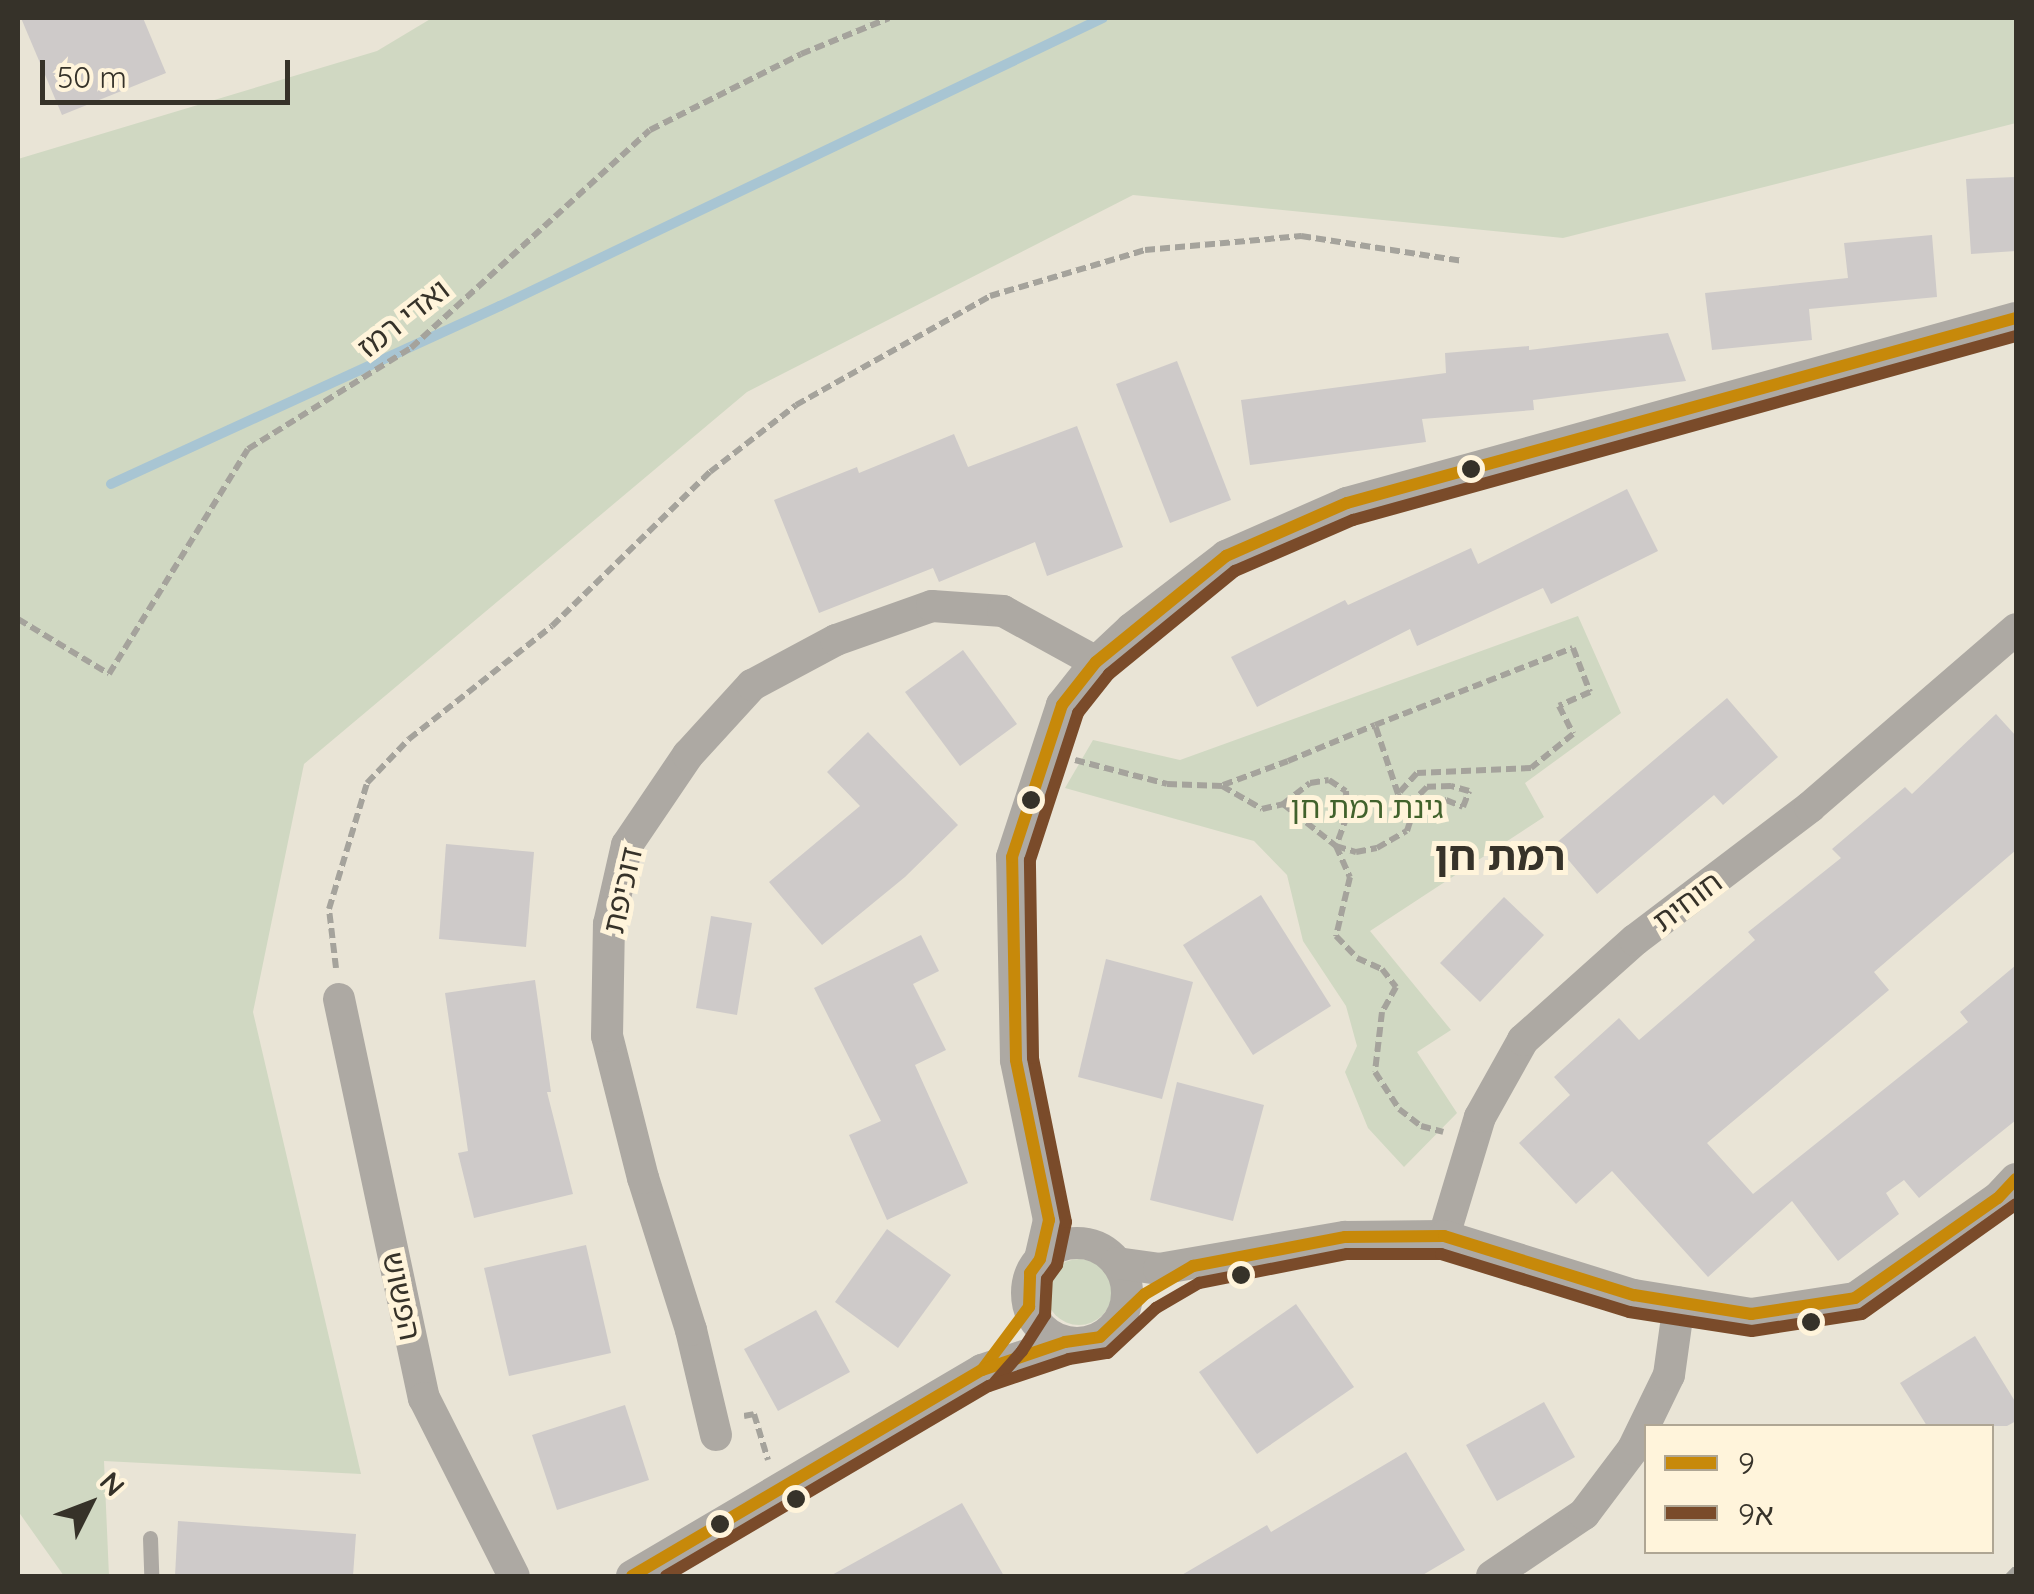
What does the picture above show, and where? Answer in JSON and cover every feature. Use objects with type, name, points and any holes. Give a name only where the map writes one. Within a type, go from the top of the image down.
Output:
[{"type":"street","points":[[982,1370],[1008,1341],[1028,1308],[1030,1273],[1040,1259],[1048,1233],[1048,1204],[1016,1060],[1012,857],[1062,705],[1096,662],[1131,629],[1226,556],[1347,503],[2016,318]]},
{"type":"street","name":"דוכיפת","points":[[715,1429],[606,1036],[609,924],[627,845],[688,755],[752,685],[836,640],[932,606],[1003,611],[1096,662]]},
{"type":"street","name":"חוחית","points":[[1444,1236],[1480,1116],[1523,1040],[1636,940],[1810,807],[1976,669],[2016,629]]},
{"type":"street","name":"הפשוש","points":[[339,999],[424,1398],[514,1572]]},
{"type":"street","points":[[1048,1204],[1088,1244],[1117,1263],[1158,1268],[1193,1266],[1345,1237],[1444,1236],[1634,1296],[1750,1314],[1855,1298],[1998,1198],[2016,1178]]},
{"type":"street","points":[[1040,1259],[1070,1243],[1088,1244]]},
{"type":"street","points":[[1117,1263],[1125,1278],[1123,1313]]},
{"type":"street","points":[[632,1576],[982,1370],[1066,1342],[1100,1337],[1123,1313],[1193,1266]]},
{"type":"street","points":[[1645,1424],[1669,1375],[1679,1302]]},
{"type":"street","points":[[1028,1308],[1036,1323],[1066,1342]]},
{"type":"street","points":[[1492,1576],[1584,1514],[1633,1450],[1644,1427]]},
{"type":"lane","points":[[150,1538],[151,1576]]},
{"type":"path","name":"ואדי רמז","points":[[18,619],[109,674],[248,448],[411,348],[650,130],[801,54],[890,18]]},
{"type":"path","points":[[339,999],[328,909],[367,783],[409,738],[552,626],[710,472],[796,405],[990,296],[1145,250],[1301,236],[1463,261]]},
{"type":"path","points":[[1046,750],[1167,784],[1222,786],[1573,648],[1590,692],[1560,706],[1573,734],[1531,768],[1417,772],[1398,794]]},
{"type":"path","points":[[1284,804],[1336,846],[1356,852],[1378,848],[1407,830],[1411,819],[1430,801],[1446,800],[1462,807],[1469,791],[1451,786],[1427,787],[1404,810],[1375,724]]},
{"type":"path","points":[[1222,786],[1262,809],[1284,804],[1310,783],[1329,780],[1346,791],[1347,816],[1336,846],[1350,877],[1336,936],[1356,958],[1382,969],[1396,987],[1382,1012],[1375,1072],[1399,1109],[1421,1126],[1473,1139]]},
{"type":"path","points":[[715,1429],[754,1414],[778,1490]]},
{"type":"path","points":[[2008,1576],[2016,1568]]},
{"type":"green space","points":[[432,18],[2016,18],[2016,123],[1563,238],[1133,195],[747,392],[304,764],[253,1012],[361,1474],[104,1461],[109,1576],[64,1576],[18,1511],[18,159],[377,51]]},
{"type":"green space","name":"גינת רמת חן","points":[[1578,616],[1621,713],[1525,783],[1544,817],[1370,931],[1451,1030],[1417,1052],[1457,1113],[1404,1167],[1368,1128],[1345,1072],[1357,1046],[1346,1006],[1303,941],[1287,875],[1254,841],[1065,788],[1093,740],[1180,760]]},
{"type":"green space","points":[[1079,1259],[1102,1269],[1112,1292],[1102,1315],[1079,1325],[1056,1315],[1046,1292],[1056,1269]]},
{"type":"building","points":[[21,18],[143,18],[166,73],[62,115]]},
{"type":"building","points":[[2016,177],[2016,251],[1971,254],[1966,179]]},
{"type":"building","points":[[1932,235],[1937,297],[1809,309],[1812,340],[1712,350],[1705,293],[1848,278],[1844,243]]},
{"type":"building","points":[[1668,333],[1686,381],[1533,400],[1534,410],[1422,419],[1426,442],[1250,465],[1241,400],[1446,373],[1445,353],[1529,346],[1529,350]]},
{"type":"building","points":[[1177,361],[1231,500],[1170,523],[1116,384]]},
{"type":"building","points":[[1077,426],[1123,547],[1047,576],[1035,542],[939,582],[933,568],[819,613],[774,500],[857,467],[859,473],[954,434],[968,467]]},
{"type":"building","points":[[1627,489],[1658,551],[1551,604],[1543,588],[1417,646],[1410,629],[1257,707],[1231,657],[1345,600],[1348,605],[1471,548],[1478,564]]},
{"type":"building","points":[[963,650],[1017,724],[960,766],[905,692]]},
{"type":"building","points":[[1727,698],[1778,757],[1723,805],[1714,795],[1597,894],[1555,844]]},
{"type":"building","points":[[1996,714],[2016,736],[2016,850],[1874,972],[1889,990],[1707,1143],[1753,1194],[1968,1022],[1960,1012],[2016,965],[2016,1120],[1919,1198],[1904,1180],[1886,1193],[1899,1214],[1838,1261],[1792,1201],[1708,1277],[1612,1171],[1576,1204],[1519,1143],[1570,1095],[1554,1077],[1619,1018],[1639,1040],[1755,940],[1748,932],[1841,858],[1832,849],[1905,787],[1912,794]]},
{"type":"building","points":[[868,732],[958,825],[905,877],[822,945],[769,882],[860,806],[827,772]]},
{"type":"building","points":[[446,844],[534,852],[526,947],[439,939]]},
{"type":"building","points":[[1261,895],[1331,1006],[1253,1055],[1183,945]]},
{"type":"building","points":[[1504,897],[1544,935],[1480,1002],[1440,963]]},
{"type":"building","points":[[711,916],[752,923],[737,1015],[696,1008]]},
{"type":"building","points":[[921,935],[939,971],[913,984],[946,1050],[915,1065],[968,1183],[887,1220],[849,1135],[881,1121],[814,988]]},
{"type":"building","points":[[1106,959],[1193,982],[1162,1099],[1078,1077]]},
{"type":"building","points":[[535,980],[551,1092],[547,1092],[573,1194],[474,1218],[458,1153],[468,1151],[445,993]]},
{"type":"building","points":[[1177,1082],[1264,1105],[1233,1221],[1150,1200]]},
{"type":"building","points":[[887,1229],[951,1275],[898,1348],[835,1302]]},
{"type":"building","points":[[586,1245],[611,1353],[509,1376],[484,1268]]},
{"type":"building","points":[[1296,1304],[1354,1387],[1257,1454],[1199,1372]]},
{"type":"building","points":[[816,1310],[850,1372],[778,1411],[744,1349]]},
{"type":"building","points":[[1975,1336],[2016,1403],[2016,1421],[2007,1426],[1926,1424],[1900,1383]]},
{"type":"building","points":[[1544,1402],[1575,1457],[1497,1501],[1466,1445]]},
{"type":"building","points":[[625,1405],[649,1480],[557,1510],[532,1435]]},
{"type":"building","points":[[1406,1452],[1465,1550],[1421,1576],[1180,1576],[1267,1525],[1271,1532]]},
{"type":"building","points":[[962,1503],[1004,1576],[830,1576]]},
{"type":"building","points":[[178,1521],[356,1534],[353,1576],[175,1576]]},
{"type":"waterway","points":[[111,484],[500,306],[1103,18]]},
{"type":"transit line","name":"9","points":[[982,1370],[1029,1307],[1030,1273],[1040,1259],[1049,1220],[1016,1060],[1012,857],[1062,705],[1096,662],[1226,556],[1347,503],[2016,318]]},
{"type":"transit line","name":"9א","points":[[995,1382],[1022,1351],[1045,1315],[1047,1279],[1057,1265],[1066,1222],[1033,1058],[1030,860],[1078,713],[1109,674],[1235,571],[1353,520],[2016,336]]},
{"type":"transit line","name":"9","points":[[632,1576],[982,1370],[1065,1342],[1100,1337],[1145,1294],[1193,1266],[1345,1237],[1444,1236],[1634,1295],[1751,1314],[1855,1298],[1998,1198],[2016,1179]]},
{"type":"transit line","name":"9א","points":[[666,1576],[989,1386],[1069,1359],[1108,1353],[1156,1308],[1199,1283],[1347,1254],[1441,1254],[1629,1312],[1752,1331],[1862,1314],[2016,1204]]},
{"type":"district","name":"רמת חן","points":[[1500,855]]}]
